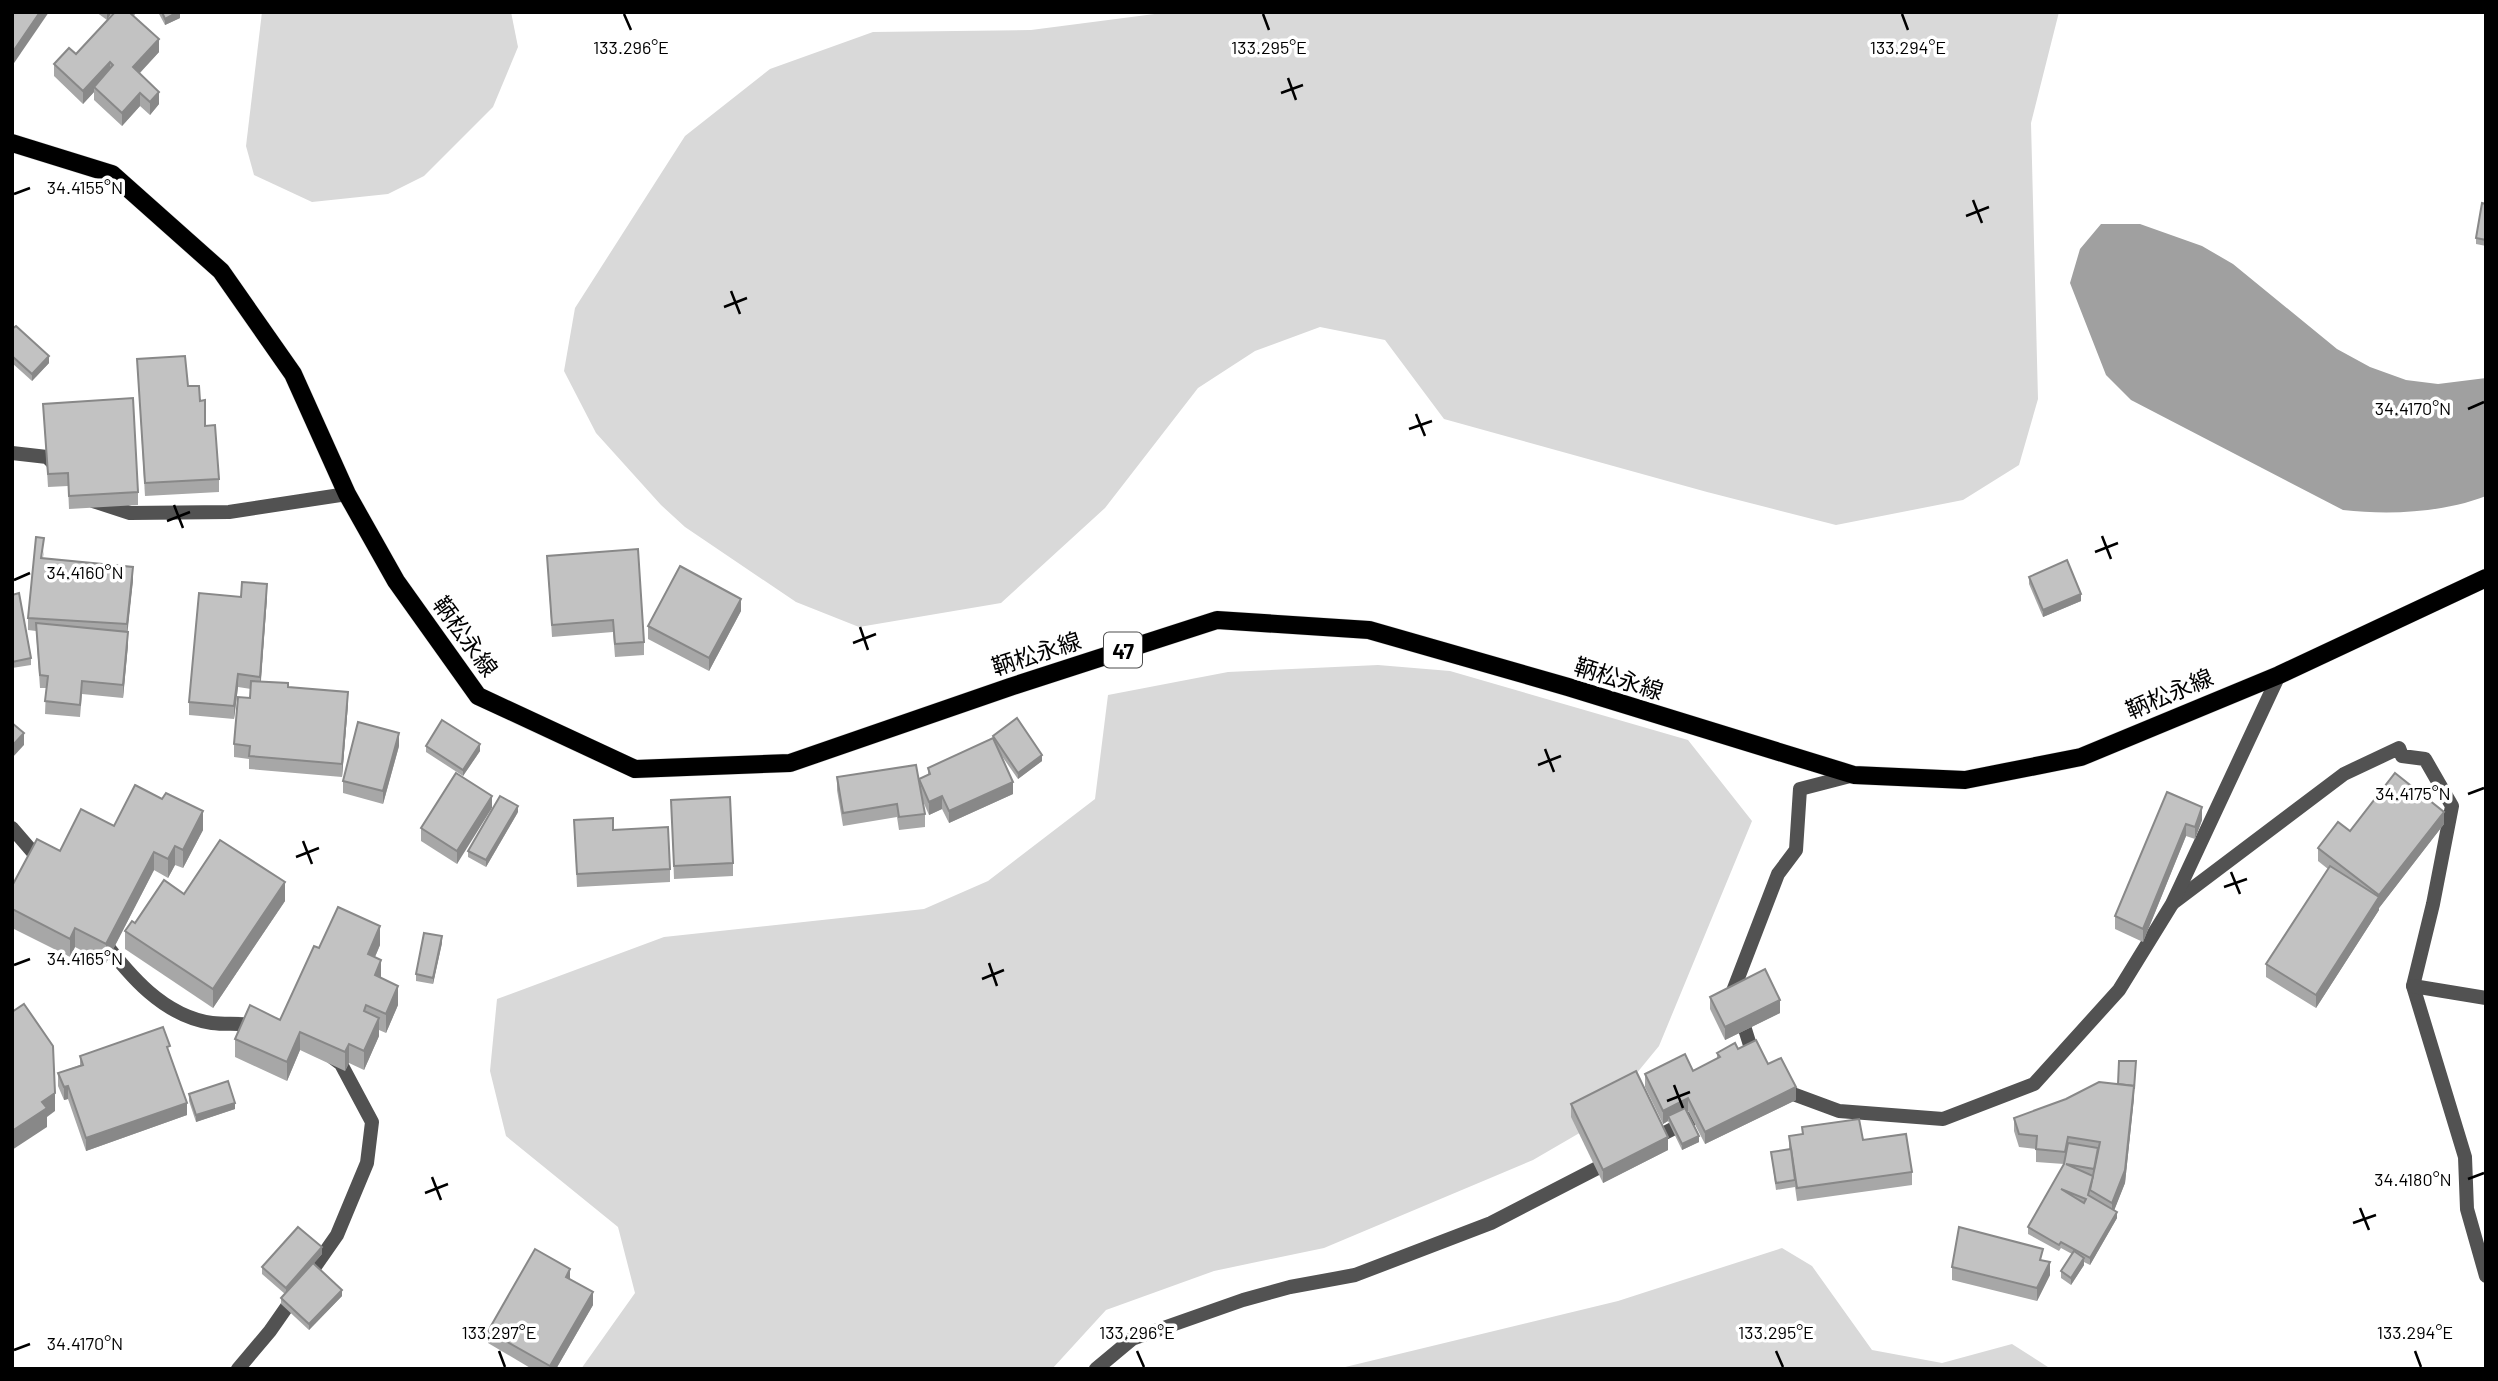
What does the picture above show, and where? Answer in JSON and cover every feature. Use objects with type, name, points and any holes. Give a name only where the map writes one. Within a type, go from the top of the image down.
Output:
[{"type":"main road","name":"鞆松永線","points":[[12,143],[112,174],[221,271],[293,374],[346,494],[396,581],[478,696],[635,769],[790,764],[1010,687],[1217,620],[1369,631],[1568,687],[1854,775],[1965,780],[2081,757],[2279,674],[2486,578]]},
{"type":"street","points":[[12,453],[47,457],[85,498],[130,513],[229,512],[346,494]]},
{"type":"street","points":[[1854,775],[1800,789],[1796,850],[1778,874],[1732,990],[1751,1068],[1793,1094],[1839,1111],[1943,1119],[2034,1084],[2119,990],[2172,904],[2279,674]]},
{"type":"street","points":[[2172,904],[2344,774],[2399,748],[2402,756],[2425,760],[2452,806],[2433,904],[2413,986],[2465,1157],[2467,1209],[2486,1276]]},
{"type":"street","points":[[12,828],[50,873]]},
{"type":"street","points":[[90,925],[130,977],[179,1014],[212,1023],[247,1023],[273,1030]]},
{"type":"street","points":[[2413,986],[2486,998]]},
{"type":"street","points":[[238,1369],[270,1331],[337,1236],[367,1163],[372,1122],[341,1064],[321,1049]]},
{"type":"street","points":[[1096,1369],[1132,1339],[1243,1300],[1290,1287],[1355,1275],[1491,1223],[1690,1120],[1718,1096]]},
{"type":"shaded area","points":[[262,12],[511,12],[518,47],[493,107],[424,176],[388,194],[312,202],[254,175],[246,146]]},
{"type":"shaded area","points":[[1170,12],[2059,12],[2031,123],[2038,399],[2019,465],[1963,500],[1836,525],[1444,419],[1385,340],[1320,327],[1255,351],[1198,388],[1105,508],[1001,603],[859,627],[796,602],[685,527],[661,505],[596,433],[564,371],[575,308],[685,136],[770,69],[873,32],[1031,30]]},
{"type":"shaded area","points":[[2101,224],[2140,224],[2202,246],[2233,264],[2337,349],[2370,367],[2406,380],[2438,384],[2486,378],[2486,496],[2452,506],[2415,511],[2343,510],[2131,400],[2106,375],[2070,283],[2080,249]]},
{"type":"shaded area","points":[[1378,665],[1450,671],[1688,740],[1752,821],[1659,1046],[1595,1124],[1533,1160],[1324,1248],[1214,1271],[1106,1310],[1052,1369],[581,1369],[635,1293],[618,1227],[506,1136],[490,1071],[497,999],[664,937],[924,909],[988,881],[1095,799],[1108,695],[1228,672]]},
{"type":"shaded area","points":[[1782,1248],[1812,1266],[1872,1350],[1942,1363],[2012,1344],[2051,1369],[1337,1369],[1618,1301]]},
{"type":"building","points":[[12,12],[40,12],[12,53]]},
{"type":"building","points":[[115,12],[129,12],[159,39],[133,67],[159,92],[150,102],[140,93],[122,113],[94,87],[113,65],[110,62],[83,91],[54,64],[69,48],[76,54]]},
{"type":"building","points":[[162,12],[178,12],[165,19]]},
{"type":"building","points":[[2482,203],[2486,204],[2486,240],[2476,238]]},
{"type":"building","points":[[16,326],[49,356],[32,374],[12,356],[12,329]]},
{"type":"building","points":[[185,356],[188,386],[199,386],[200,401],[205,400],[205,426],[215,425],[219,479],[145,483],[137,359]]},
{"type":"building","points":[[133,398],[138,492],[69,496],[68,473],[48,474],[43,404]]},
{"type":"building","points":[[36,537],[44,538],[41,558],[133,567],[127,624],[28,618]]},
{"type":"building","points":[[638,549],[644,642],[615,644],[613,620],[552,625],[547,556]]},
{"type":"building","points":[[2067,560],[2081,594],[2043,610],[2029,577]]},
{"type":"building","points":[[680,566],[741,599],[709,658],[648,626]]},
{"type":"building","points":[[242,582],[267,584],[260,677],[238,674],[234,706],[189,702],[199,593],[241,597]]},
{"type":"building","points":[[19,593],[31,658],[12,662],[12,595]]},
{"type":"building","points":[[36,623],[128,632],[123,685],[82,681],[80,705],[45,701],[48,676],[40,675]]},
{"type":"building","points":[[251,681],[288,683],[288,687],[348,692],[342,764],[249,756],[250,746],[234,744],[238,697],[250,698]]},
{"type":"building","points":[[1017,718],[1042,755],[1018,773],[993,736]]},
{"type":"building","points":[[442,720],[480,744],[463,770],[426,746]]},
{"type":"building","points":[[358,722],[399,733],[383,791],[343,781]]},
{"type":"building","points":[[12,723],[24,733],[12,746]]},
{"type":"building","points":[[993,738],[1013,782],[949,811],[942,796],[929,802],[919,779],[930,774],[928,768]]},
{"type":"building","points":[[916,765],[925,814],[899,817],[897,804],[843,813],[837,777]]},
{"type":"building","points":[[456,773],[492,796],[457,851],[421,828]]},
{"type":"building","points":[[2395,773],[2444,812],[2379,895],[2318,848],[2338,822],[2350,831]]},
{"type":"building","points":[[135,785],[162,799],[166,793],[203,811],[183,850],[175,846],[168,859],[154,852],[106,944],[75,928],[70,939],[12,909],[12,886],[37,839],[60,851],[81,809],[114,826]]},
{"type":"building","points":[[2167,792],[2202,807],[2195,827],[2186,824],[2143,929],[2115,916]]},
{"type":"building","points":[[500,796],[518,806],[486,860],[468,851]]},
{"type":"building","points":[[730,797],[733,863],[674,866],[671,800]]},
{"type":"building","points":[[613,818],[613,830],[668,827],[670,869],[577,874],[574,820]]},
{"type":"building","points":[[220,840],[285,882],[213,989],[125,931],[132,921],[135,923],[164,880],[184,894]]},
{"type":"building","points":[[2330,866],[2379,897],[2316,995],[2266,964]]},
{"type":"building","points":[[338,907],[380,926],[368,954],[381,960],[375,975],[398,986],[386,1014],[366,1005],[364,1011],[379,1018],[364,1051],[349,1044],[345,1052],[300,1032],[287,1062],[235,1039],[250,1005],[280,1020],[314,946],[319,948]]},
{"type":"building","points":[[424,933],[442,936],[433,978],[416,974]]},
{"type":"building","points":[[1765,969],[1780,1000],[1725,1027],[1710,997]]},
{"type":"building","points":[[24,1004],[53,1046],[55,1093],[42,1102],[47,1108],[12,1131],[12,1012]]},
{"type":"building","points":[[163,1027],[170,1046],[167,1047],[187,1103],[86,1138],[68,1086],[64,1087],[58,1073],[83,1065],[80,1056]]},
{"type":"building","points":[[1756,1040],[1768,1064],[1781,1058],[1796,1087],[1705,1132],[1688,1098],[1663,1111],[1645,1074],[1685,1054],[1693,1071],[1720,1057],[1717,1053],[1735,1043],[1738,1049]]},
{"type":"building","points":[[2119,1061],[2136,1061],[2134,1089],[2134,1086],[2118,1084]]},
{"type":"building","points":[[1636,1071],[1668,1137],[1603,1170],[1571,1104]]},
{"type":"building","points":[[228,1081],[235,1103],[196,1115],[189,1094]]},
{"type":"building","points":[[2099,1082],[2134,1086],[2125,1170],[2112,1203],[2090,1190],[2100,1142],[2068,1137],[2065,1152],[2036,1149],[2037,1136],[2019,1134],[2014,1118],[2066,1099]]},
{"type":"building","points":[[1685,1108],[1699,1136],[1682,1144],[1668,1116]]},
{"type":"building","points":[[1859,1119],[1863,1140],[1906,1134],[1912,1172],[1797,1188],[1789,1136],[1803,1134],[1802,1127]]},
{"type":"building","points":[[2068,1143],[2098,1148],[2094,1169],[2066,1164],[2093,1176],[2088,1195],[2117,1212],[2090,1258],[2061,1242],[2059,1245],[2028,1227],[2064,1164]],"holes":[[[2061,1189],[2086,1199],[2084,1203]]]},
{"type":"building","points":[[1791,1149],[1795,1180],[1776,1183],[1771,1152]]},
{"type":"building","points":[[298,1227],[322,1247],[286,1288],[262,1267]]},
{"type":"building","points":[[1959,1227],[2043,1249],[2040,1260],[2050,1262],[2037,1288],[1952,1267]]},
{"type":"building","points":[[535,1249],[570,1269],[566,1277],[593,1292],[550,1366],[488,1331]]},
{"type":"building","points":[[2074,1251],[2084,1258],[2071,1278],[2061,1271]]},
{"type":"building","points":[[313,1263],[342,1290],[309,1324],[281,1298]]}]
